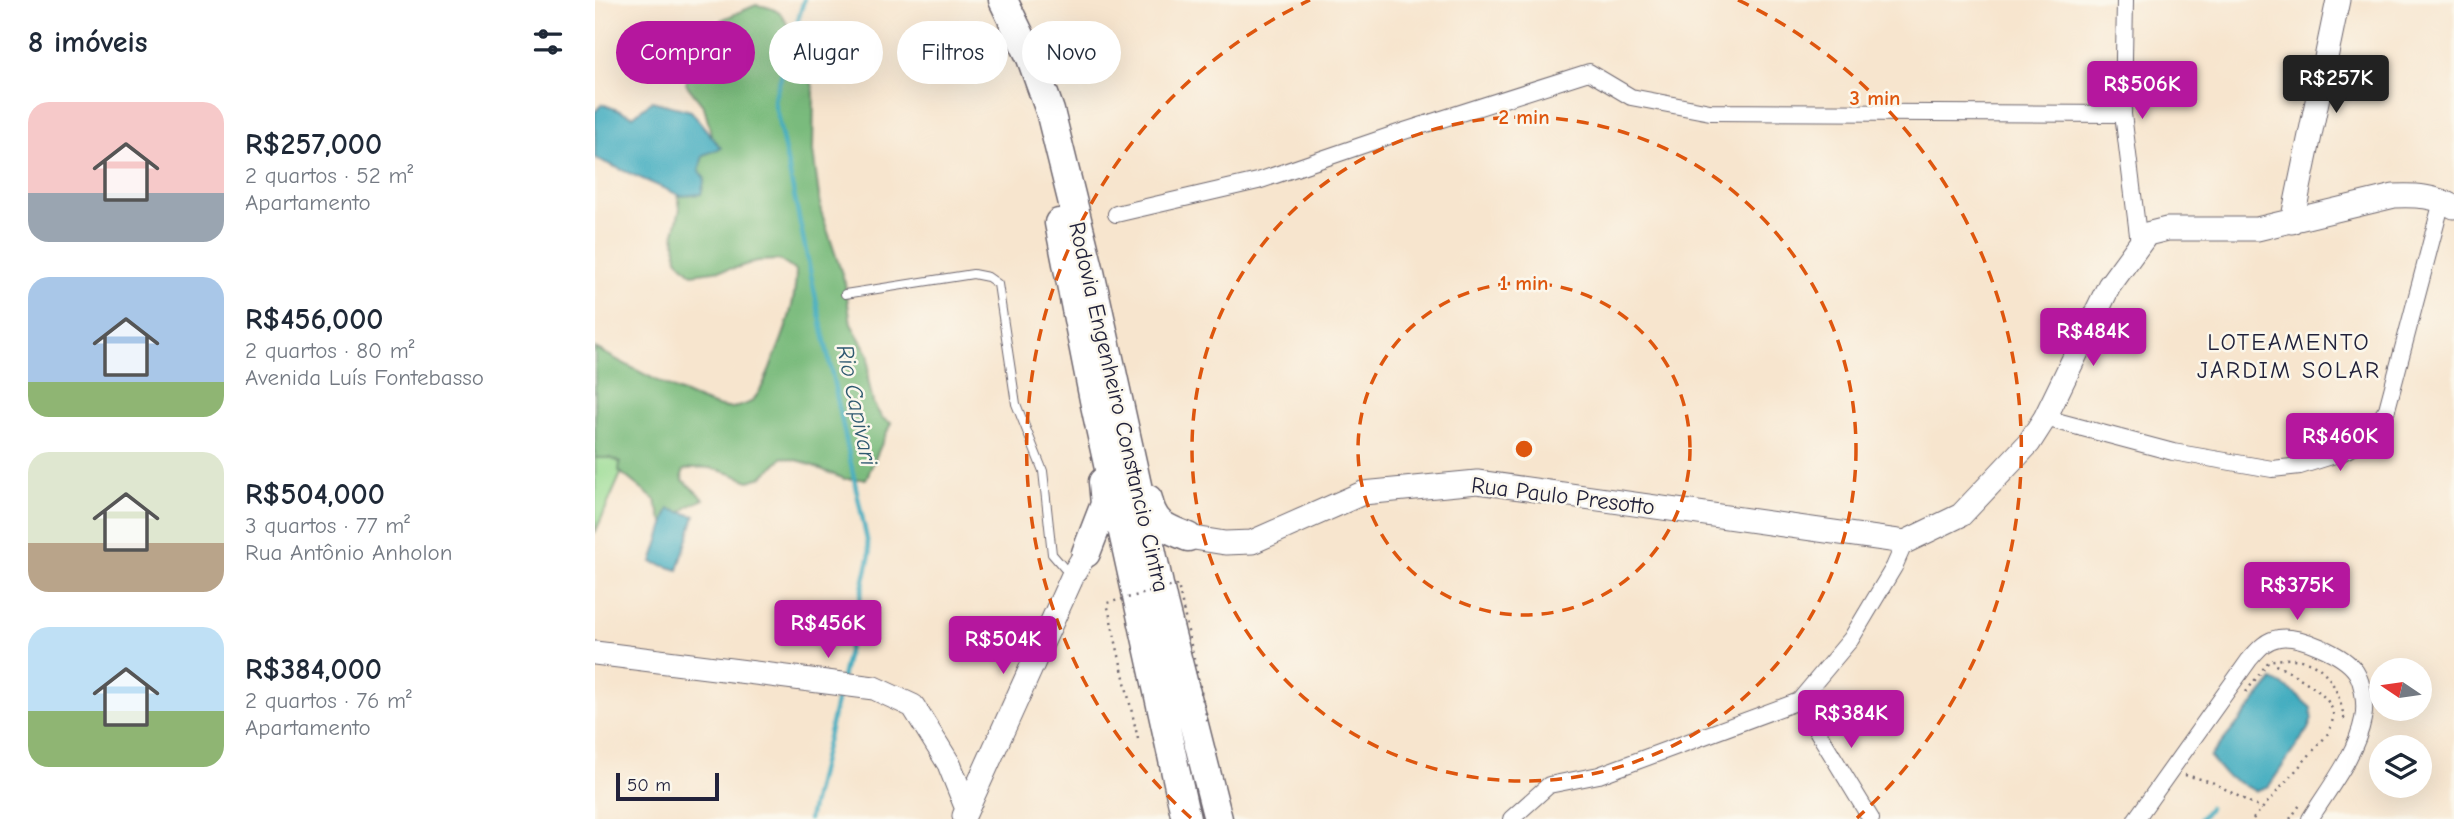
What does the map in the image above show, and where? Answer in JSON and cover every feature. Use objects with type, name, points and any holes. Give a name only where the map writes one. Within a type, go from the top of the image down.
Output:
[{"type":"highway","name":"Rodovia Engenheiro Constancio Cintra","points":[[983,0],[1021,83],[1054,197],[1095,405],[1151,605],[1218,819]]},
{"type":"highway","name":"Rodovia Engenheiro Constancio Cintra","points":[[1003,0],[1031,58],[1050,111],[1090,272],[1122,422],[1186,819]]},
{"type":"highway","points":[[1020,0],[1050,111]]},
{"type":"highway","points":[[1080,563],[1105,504],[1095,405]]},
{"type":"highway","points":[[1122,422],[1146,489],[1151,515],[1166,528],[1188,537]]},
{"type":"highway","points":[[1080,563],[1102,536],[1109,534],[1151,605]]},
{"type":"highway","points":[[1151,605],[1154,540],[1163,534],[1188,537]]},
{"type":"street","points":[[2125,0],[2123,114],[2139,243]]},
{"type":"street","points":[[2292,222],[2338,0]]},
{"type":"street","points":[[1116,214],[1258,181],[1589,72],[1631,97],[1710,112],[2123,114]]},
{"type":"street","points":[[1511,819],[1549,785],[1599,775],[1799,701],[1850,639],[1894,567],[1905,542],[1961,515],[2029,443],[2045,418],[2109,286],[2147,234],[2168,229],[2256,229],[2394,196],[2411,195],[2448,204],[2387,409],[2366,440],[2341,453],[2300,467],[2272,469],[2173,452],[2045,418]]},
{"type":"street","name":"Rua Paulo Presotto","points":[[1188,537],[1225,544],[1252,542],[1363,494],[1477,482],[1905,542]]},
{"type":"street","points":[[965,814],[1080,563]]},
{"type":"street","points":[[2136,819],[2249,660],[2263,645],[2279,638],[2305,642],[2339,656],[2355,671],[2362,689],[2364,718],[2352,751],[2310,819]]},
{"type":"street","points":[[595,653],[874,688],[913,706],[949,764],[965,814]]},
{"type":"street","points":[[1799,701],[1871,819]]},
{"type":"lane","points":[[845,294],[973,274],[988,277],[998,284],[1016,404],[1042,471],[1052,554],[1064,568],[1080,563]]},
{"type":"path","points":[[1138,739],[1107,603],[1178,585],[1208,724]]},
{"type":"path","points":[[2246,692],[2269,662],[2287,658],[2318,666],[2333,683],[2346,724]]},
{"type":"path","points":[[2253,819],[2327,735],[2333,720],[2332,710],[2316,690],[2295,674],[2269,662]]},
{"type":"path","points":[[2185,775],[2212,782],[2262,809]]},
{"type":"path","points":[[2290,819],[2304,799]]},
{"type":"green space","points":[[756,5],[776,11],[785,21],[769,21],[769,84],[812,84],[813,151],[821,211],[845,283],[851,324],[869,355],[868,379],[873,403],[882,418],[891,423],[866,479],[844,479],[804,462],[783,457],[762,477],[749,481],[709,468],[684,470],[683,480],[704,499],[689,506],[667,526],[655,500],[619,471],[620,462],[610,458],[595,458],[595,348],[704,402],[732,408],[750,402],[764,383],[789,318],[794,295],[796,271],[779,260],[757,261],[736,268],[692,274],[677,259],[674,233],[680,209],[677,187],[711,133],[704,107],[686,84],[755,84],[755,21],[721,20]]},
{"type":"green space","points":[[595,448],[627,460],[595,533]]},
{"type":"water","points":[[652,101],[691,111],[721,148],[703,155],[699,171],[705,179],[701,194],[681,196],[595,158],[595,112],[602,104],[633,116]]},
{"type":"water","points":[[669,509],[695,516],[678,570],[652,562]]},
{"type":"water","points":[[2273,680],[2291,690],[2311,708],[2312,719],[2269,786],[2255,791],[2226,776],[2210,757]]},
{"type":"waterway","name":"Rio Capivari","points":[[804,0],[774,100],[870,554],[842,678]]},
{"type":"waterway","name":"Rio Capivari","points":[[809,819],[839,690]]},
{"type":"waterway","points":[[2200,819],[2209,808]]},
{"type":"district","name":"LOTEAMENTO JARDIM SOLAR","points":[[2289,356]]}]
